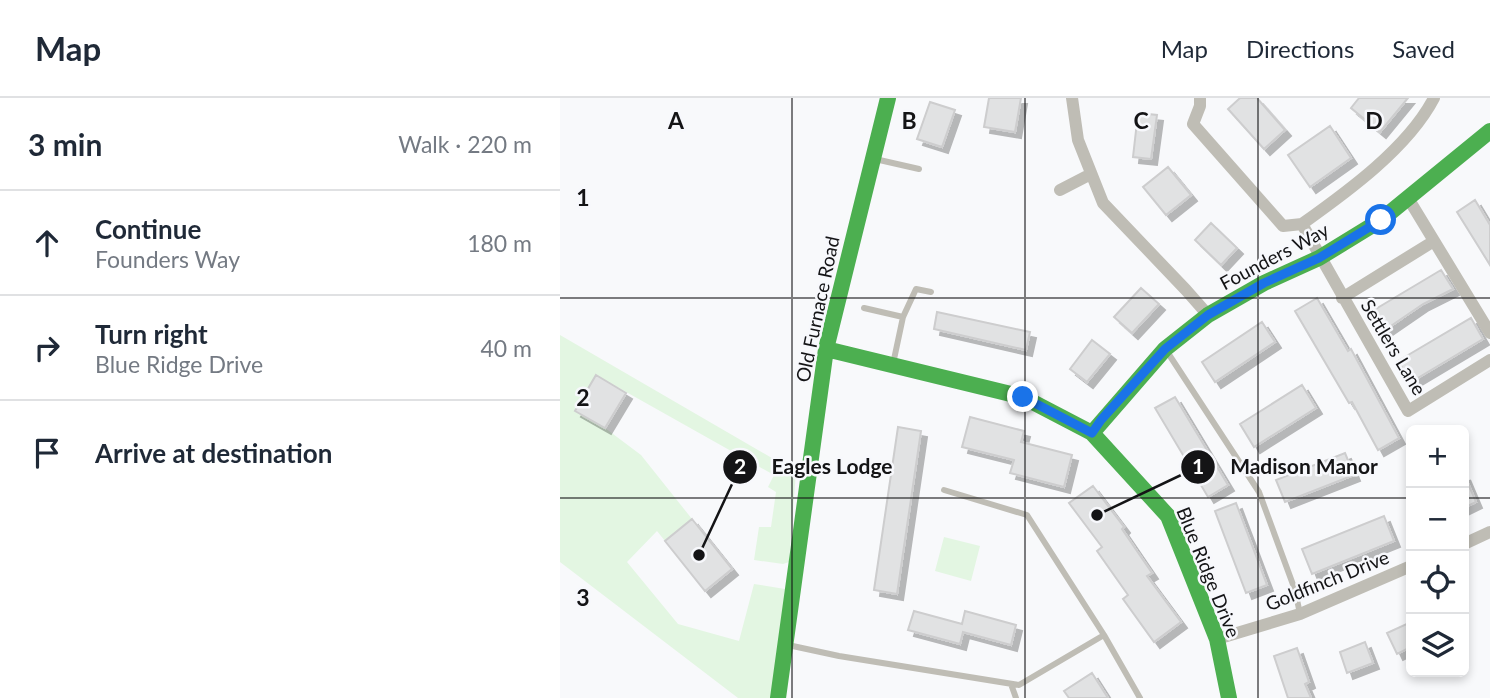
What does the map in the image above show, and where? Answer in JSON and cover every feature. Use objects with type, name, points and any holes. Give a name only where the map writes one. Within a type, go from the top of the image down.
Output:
[{"type":"street","name":"Old Furnace Road","points":[[778,698],[826,349],[888,98]]},
{"type":"street","points":[[1072,98],[1078,140],[1103,203],[1208,315]]},
{"type":"street","points":[[1200,98],[1193,124],[1283,226],[1302,224],[1333,202],[1383,159],[1416,124],[1434,98]]},
{"type":"street","name":"Founders Way","points":[[1092,433],[1165,349],[1208,315],[1264,283],[1319,258],[1381,220],[1490,131]]},
{"type":"street","points":[[1060,190],[1091,174]]},
{"type":"street","points":[[1408,198],[1490,333]]},
{"type":"street","name":"Settlers Lane","points":[[1302,224],[1408,411],[1490,360]]},
{"type":"street","points":[[1342,298],[1434,241]]},
{"type":"street","name":"Blue Ridge Drive","points":[[826,349],[1023,397],[1092,433],[1168,516],[1217,639],[1229,698]]},
{"type":"street","points":[[1469,542],[1490,533]]},
{"type":"street","name":"Goldfinch Drive","points":[[1217,639],[1300,614],[1406,568]]},
{"type":"lane","points":[[873,159],[919,169]]},
{"type":"lane","points":[[893,364],[903,317],[916,289],[932,292]]},
{"type":"lane","points":[[864,309],[903,317]]},
{"type":"lane","points":[[1165,349],[1259,492],[1295,590],[1300,614]]},
{"type":"lane","points":[[944,490],[1027,515],[1104,635],[1140,698]]},
{"type":"lane","points":[[786,644],[839,656],[1020,685],[1104,635]]},
{"type":"lane","points":[[1010,684],[1016,698]]},
{"type":"green space","points":[[560,335],[796,472],[789,562],[783,564],[754,560],[759,527],[771,527],[776,492],[768,487],[774,475],[596,375],[575,410],[641,455],[692,519],[665,541],[657,531],[627,562],[678,624],[739,641],[754,584],[785,589],[775,698],[738,698],[560,562]]},
{"type":"green space","points":[[944,537],[980,546],[971,581],[935,571]]},
{"type":"building","points":[[989,98],[1021,98],[1015,132],[984,127]]},
{"type":"building","points":[[1240,98],[1257,98],[1285,130],[1264,149],[1228,109]]},
{"type":"building","points":[[1359,98],[1408,98],[1380,132],[1351,108]]},
{"type":"building","points":[[930,102],[955,110],[942,147],[917,139]]},
{"type":"building","points":[[1138,113],[1157,115],[1151,159],[1133,157]]},
{"type":"building","points":[[1330,126],[1351,158],[1310,187],[1288,155]]},
{"type":"building","points":[[1168,167],[1191,195],[1166,215],[1143,187]]},
{"type":"building","points":[[1475,200],[1490,225],[1490,265],[1457,212]]},
{"type":"building","points":[[1211,223],[1237,248],[1221,265],[1195,240]]},
{"type":"building","points":[[1441,270],[1453,289],[1423,304],[1382,332],[1369,313]]},
{"type":"building","points":[[1141,288],[1159,304],[1132,333],[1114,317]]},
{"type":"building","points":[[1317,298],[1348,351],[1351,349],[1399,438],[1378,450],[1352,402],[1349,403],[1295,311]]},
{"type":"building","points":[[937,312],[1030,332],[1026,350],[934,329]]},
{"type":"building","points":[[1471,318],[1483,339],[1411,382],[1398,361]]},
{"type":"building","points":[[1262,322],[1275,342],[1215,382],[1202,362]]},
{"type":"building","points":[[1092,340],[1110,354],[1087,382],[1070,369]]},
{"type":"building","points":[[596,375],[626,393],[605,428],[575,411]]},
{"type":"building","points":[[1302,385],[1316,408],[1254,447],[1240,424]]},
{"type":"building","points":[[1175,397],[1228,485],[1208,497],[1155,408]]},
{"type":"building","points":[[970,417],[1024,431],[1021,442],[1072,455],[1064,487],[1010,473],[1014,460],[962,447]]},
{"type":"building","points":[[898,427],[921,431],[897,594],[874,590]]},
{"type":"building","points":[[1345,453],[1354,475],[1285,502],[1276,480]]},
{"type":"building","points":[[1093,486],[1124,527],[1122,529],[1152,573],[1147,576],[1181,622],[1154,642],[1123,599],[1128,595],[1097,551],[1102,547],[1069,503]]},
{"type":"building","points":[[1469,486],[1476,502],[1469,506]]},
{"type":"building","points":[[1236,503],[1267,585],[1246,593],[1215,511]]},
{"type":"building","points":[[1384,516],[1394,541],[1312,574],[1302,549]]},
{"type":"building","points":[[692,519],[732,569],[705,591],[665,541]]},
{"type":"building","points":[[914,611],[962,624],[965,611],[1016,625],[1011,645],[963,632],[960,644],[908,630]]},
{"type":"building","points":[[1406,624],[1406,650],[1397,654],[1387,633]]},
{"type":"building","points":[[1365,642],[1373,663],[1347,673],[1340,652]]},
{"type":"building","points":[[1297,648],[1309,682],[1305,684],[1311,698],[1288,698],[1274,656]]},
{"type":"building","points":[[1092,673],[1108,698],[1069,698],[1064,691]]},
{"type":"traffic: fast","points":[[778,698],[826,349],[888,98]]},
{"type":"traffic: fast","points":[[1092,433],[1165,349],[1208,315],[1264,283],[1319,258],[1381,220],[1490,131]]},
{"type":"traffic: fast","points":[[826,349],[1023,397],[1092,433],[1168,516],[1217,639],[1229,698]]},
{"type":"place","name":"Madison Manor","points":[[1097,515]]},
{"type":"place","name":"Eagles Lodge","points":[[699,555]]},
{"type":"route","points":[[1023,397],[1092,433],[1165,349],[1208,315],[1264,283],[1319,258],[1381,220]]}]
